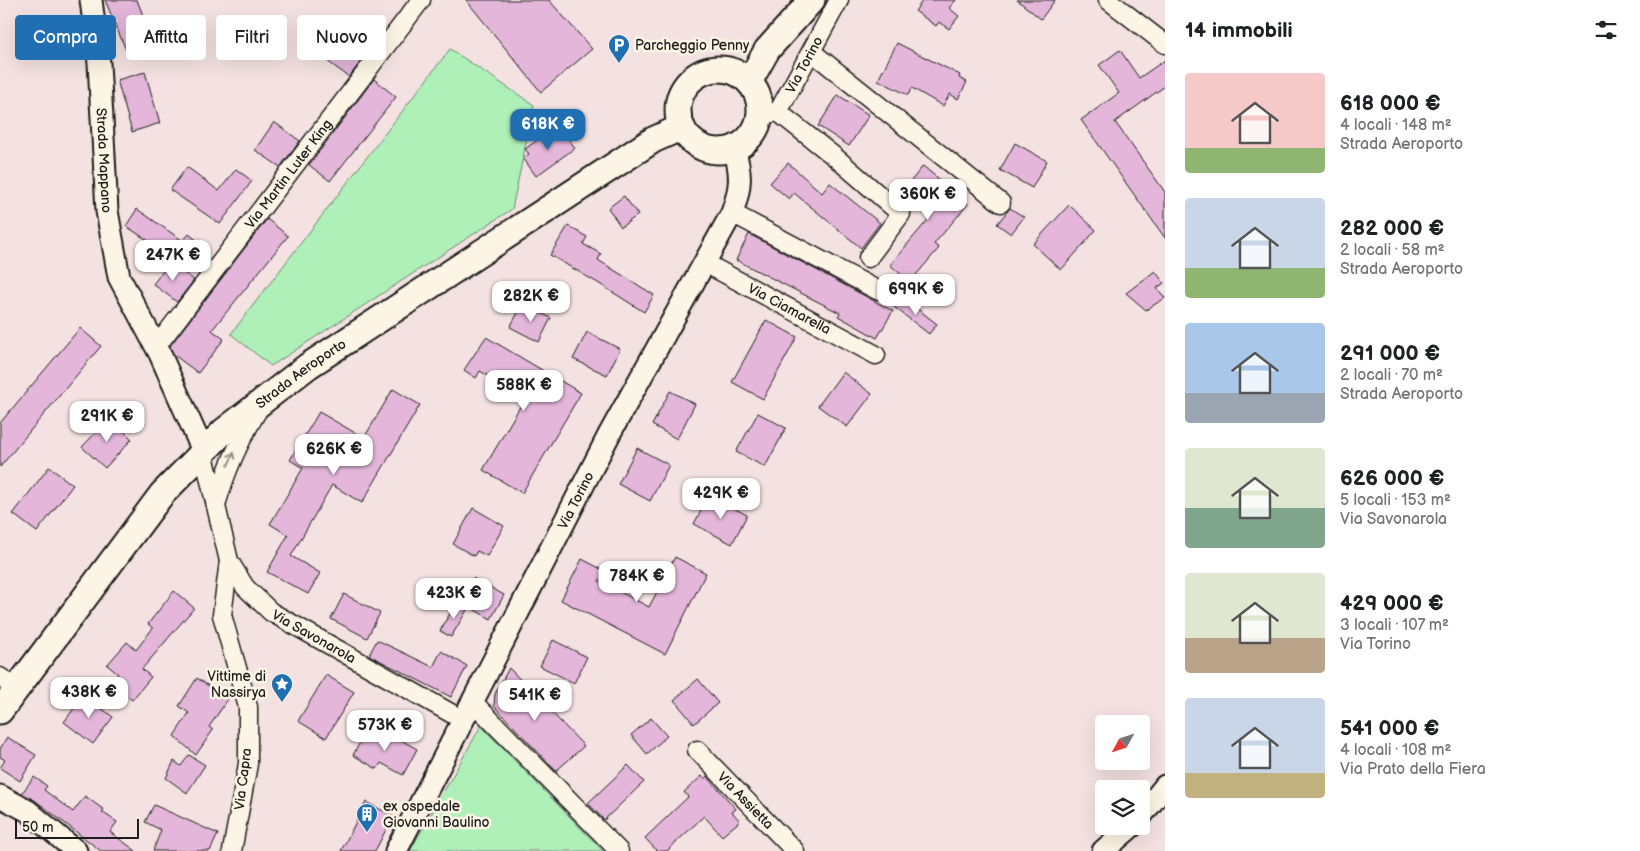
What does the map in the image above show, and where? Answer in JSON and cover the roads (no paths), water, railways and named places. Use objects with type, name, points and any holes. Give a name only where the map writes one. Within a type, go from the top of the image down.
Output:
[{"type":"main road","points":[[739,76],[794,0]]},
{"type":"main road","points":[[739,76],[767,50],[812,0]]},
{"type":"main road","points":[[707,70],[739,76],[758,97],[769,114],[747,141],[734,148],[722,151],[704,148],[689,138],[678,116],[679,103],[689,82],[707,70]]},
{"type":"main road","name":"Strada Aeroporto","points":[[0,711],[8,683],[162,494],[203,452],[266,397],[316,360],[653,140],[682,127]]},
{"type":"street","name":"Strada Mappano","points":[[91,0],[99,63],[107,211],[119,277],[156,347],[203,452]]},
{"type":"street","name":"Via Martin Luter King","points":[[156,347],[421,0]]},
{"type":"street","name":"Via Torino","points":[[769,114],[812,52],[839,0]]},
{"type":"street","points":[[1108,0],[1165,44]]},
{"type":"street","points":[[812,52],[1001,203]]},
{"type":"street","points":[[769,114],[835,157],[901,214],[868,258]]},
{"type":"street","name":"Via Torino","points":[[396,851],[610,433],[732,214],[740,191],[740,170],[734,148]]},
{"type":"street","points":[[732,214],[877,290]]},
{"type":"street","name":"Via Ciamarella","points":[[705,263],[876,355]]},
{"type":"street","points":[[216,506],[236,447],[266,397]]},
{"type":"street","name":"Via Savonarola","points":[[203,452],[229,562],[245,587],[271,612],[463,720]]},
{"type":"street","name":"Via Capra","points":[[229,562],[222,616],[248,707],[248,764],[232,851]]},
{"type":"street","points":[[473,702],[619,851]]},
{"type":"street","name":"Via Assietta","points":[[696,750],[796,851]]},
{"type":"street","points":[[1150,805],[1165,786]]},
{"type":"street","points":[[0,796],[28,811],[76,851]]},
{"type":"street","points":[[1103,851],[1122,835]]},
{"type":"place","name":"Parcheggio Penny","points":[[619,64]]},
{"type":"place","name":"Vittime di Nassirya","points":[[282,703]]},
{"type":"place","name":"ex ospedale Giovanni Baulino","points":[[367,833]]}]
